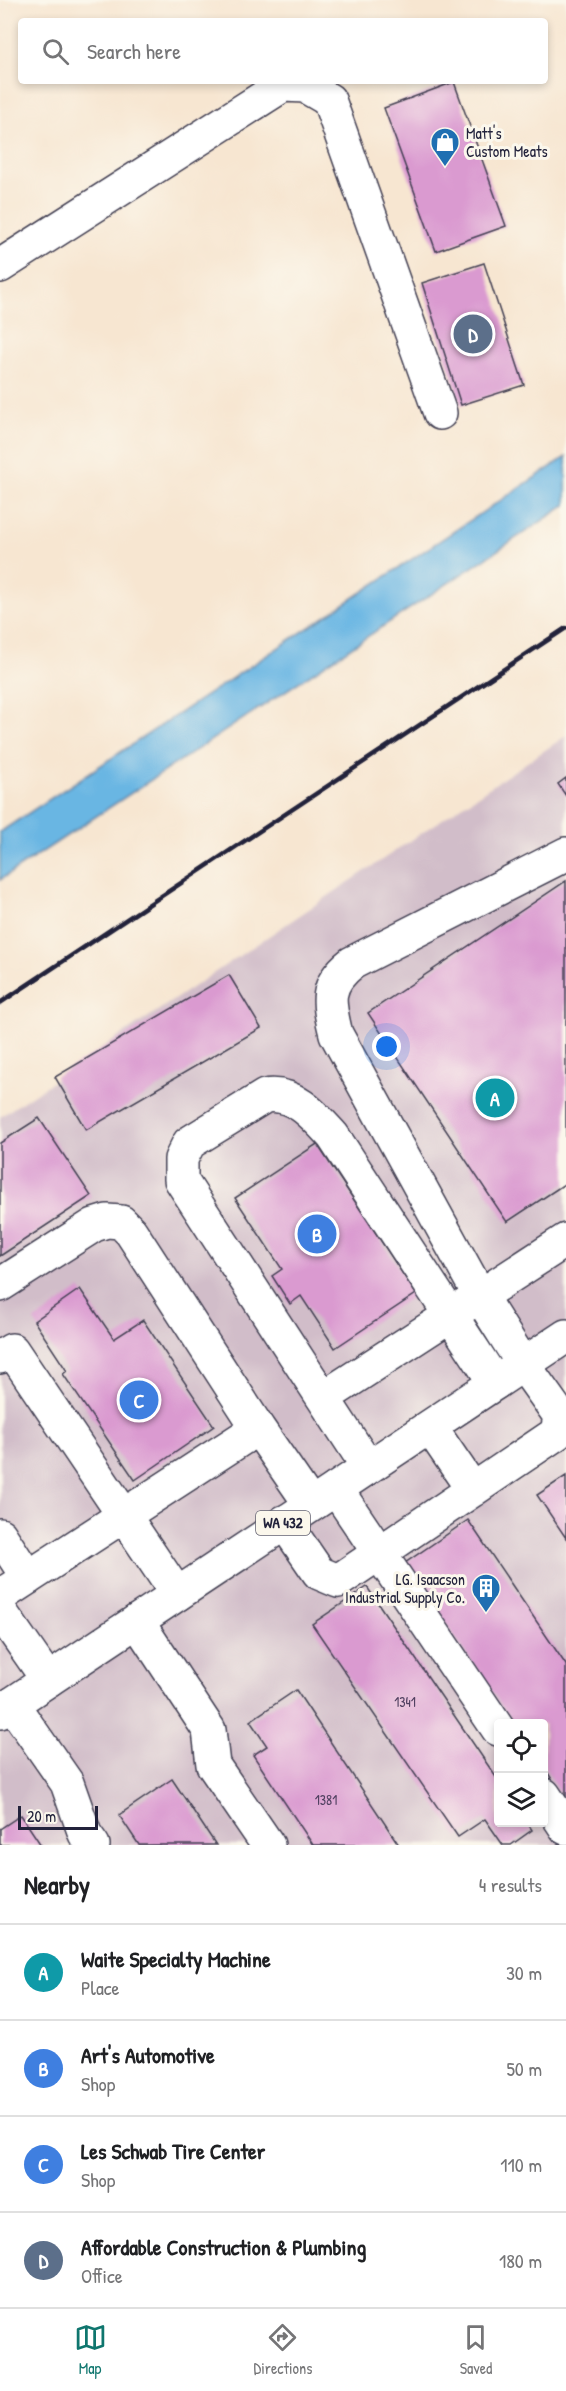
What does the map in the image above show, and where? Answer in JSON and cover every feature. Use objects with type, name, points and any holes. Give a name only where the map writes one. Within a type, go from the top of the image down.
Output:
[{"type":"main road","points":[[0,266],[283,85],[305,86],[329,100],[440,413]]},
{"type":"main road","points":[[310,1505],[319,1573],[338,1581],[557,1433],[563,1417],[523,1365],[480,1296],[336,1034],[329,1008],[331,989],[339,974],[352,963],[566,854]]},
{"type":"main road","points":[[368,1467],[181,1180],[181,1159],[189,1143],[265,1096],[273,1094],[303,1105],[333,1136],[495,1383]]},
{"type":"main road","points":[[0,1285],[94,1225],[107,1221],[121,1222],[130,1232],[310,1505],[380,1553],[494,1723]]},
{"type":"main road","points":[[323,1398],[566,1240]]},
{"type":"main road","name":"WA 432","points":[[6,1708],[566,1336]]},
{"type":"main road","points":[[4,1346],[177,1594]]},
{"type":"main road","points":[[430,1426],[473,1490]]},
{"type":"main road","points":[[0,1596],[258,1428]]},
{"type":"main road","points":[[0,1535],[28,1578]]},
{"type":"main road","points":[[0,1611],[48,1680]]},
{"type":"main road","points":[[137,1621],[209,1731],[213,1765],[268,1845]]},
{"type":"main road","points":[[6,1708],[67,1783],[85,1834],[93,1845]]},
{"type":"main road","points":[[548,1802],[566,1828]]},
{"type":"shaded area","points":[[566,736],[566,1845],[0,1845],[0,1117]]},
{"type":"water","points":[[566,457],[566,505],[0,880],[0,832]]},
{"type":"building","name":"Matt's Custom Meats","points":[[449,84],[455,84],[506,226],[436,251],[384,108]]},
{"type":"building","points":[[484,263],[524,385],[461,405],[422,283]]},
{"type":"building","points":[[566,778],[566,796],[558,784]]},
{"type":"building","points":[[566,881],[566,1183],[507,1222],[368,1013]]},
{"type":"building","points":[[229,975],[261,1028],[86,1130],[55,1077]]},
{"type":"building","points":[[39,1118],[91,1196],[0,1256],[0,1143]]},
{"type":"building","points":[[317,1144],[416,1294],[335,1348],[301,1296],[290,1304],[272,1276],[282,1269],[235,1198]]},
{"type":"building","points":[[80,1289],[114,1339],[143,1320],[214,1426],[135,1480],[63,1374],[67,1371],[34,1321]]},
{"type":"building","points":[[566,1476],[566,1538],[537,1495]]},
{"type":"building","name":"LG. Isaacson Industrial Supply Co.","points":[[468,1520],[566,1665],[566,1801],[548,1773],[548,1719],[511,1719],[405,1563]]},
{"type":"building","points":[[367,1587],[494,1774],[494,1827],[530,1827],[532,1830],[511,1845],[503,1845],[485,1819],[458,1837],[312,1624]]},
{"type":"building","points":[[296,1690],[399,1845],[313,1845],[253,1755],[267,1746],[250,1721]]},
{"type":"building","points":[[172,1779],[216,1845],[139,1845],[119,1815]]},
{"type":"building","points":[[21,1815],[41,1845],[0,1845],[0,1829]]},
{"type":"railway","points":[[0,1003],[566,628]]},
{"type":"place","name":"Matt's Custom Meats","points":[[445,168]]},
{"type":"place","name":"Affordable Construction & Plumbing","points":[[473,334]]},
{"type":"place","name":"Waite Specialty Machine","points":[[495,1098]]},
{"type":"place","name":"Art's Automotive","points":[[317,1234]]},
{"type":"place","name":"Les Schwab Tire Center","points":[[139,1400]]},
{"type":"place","name":"LG. Isaacson Industrial Supply Co.","points":[[486,1614]]}]
